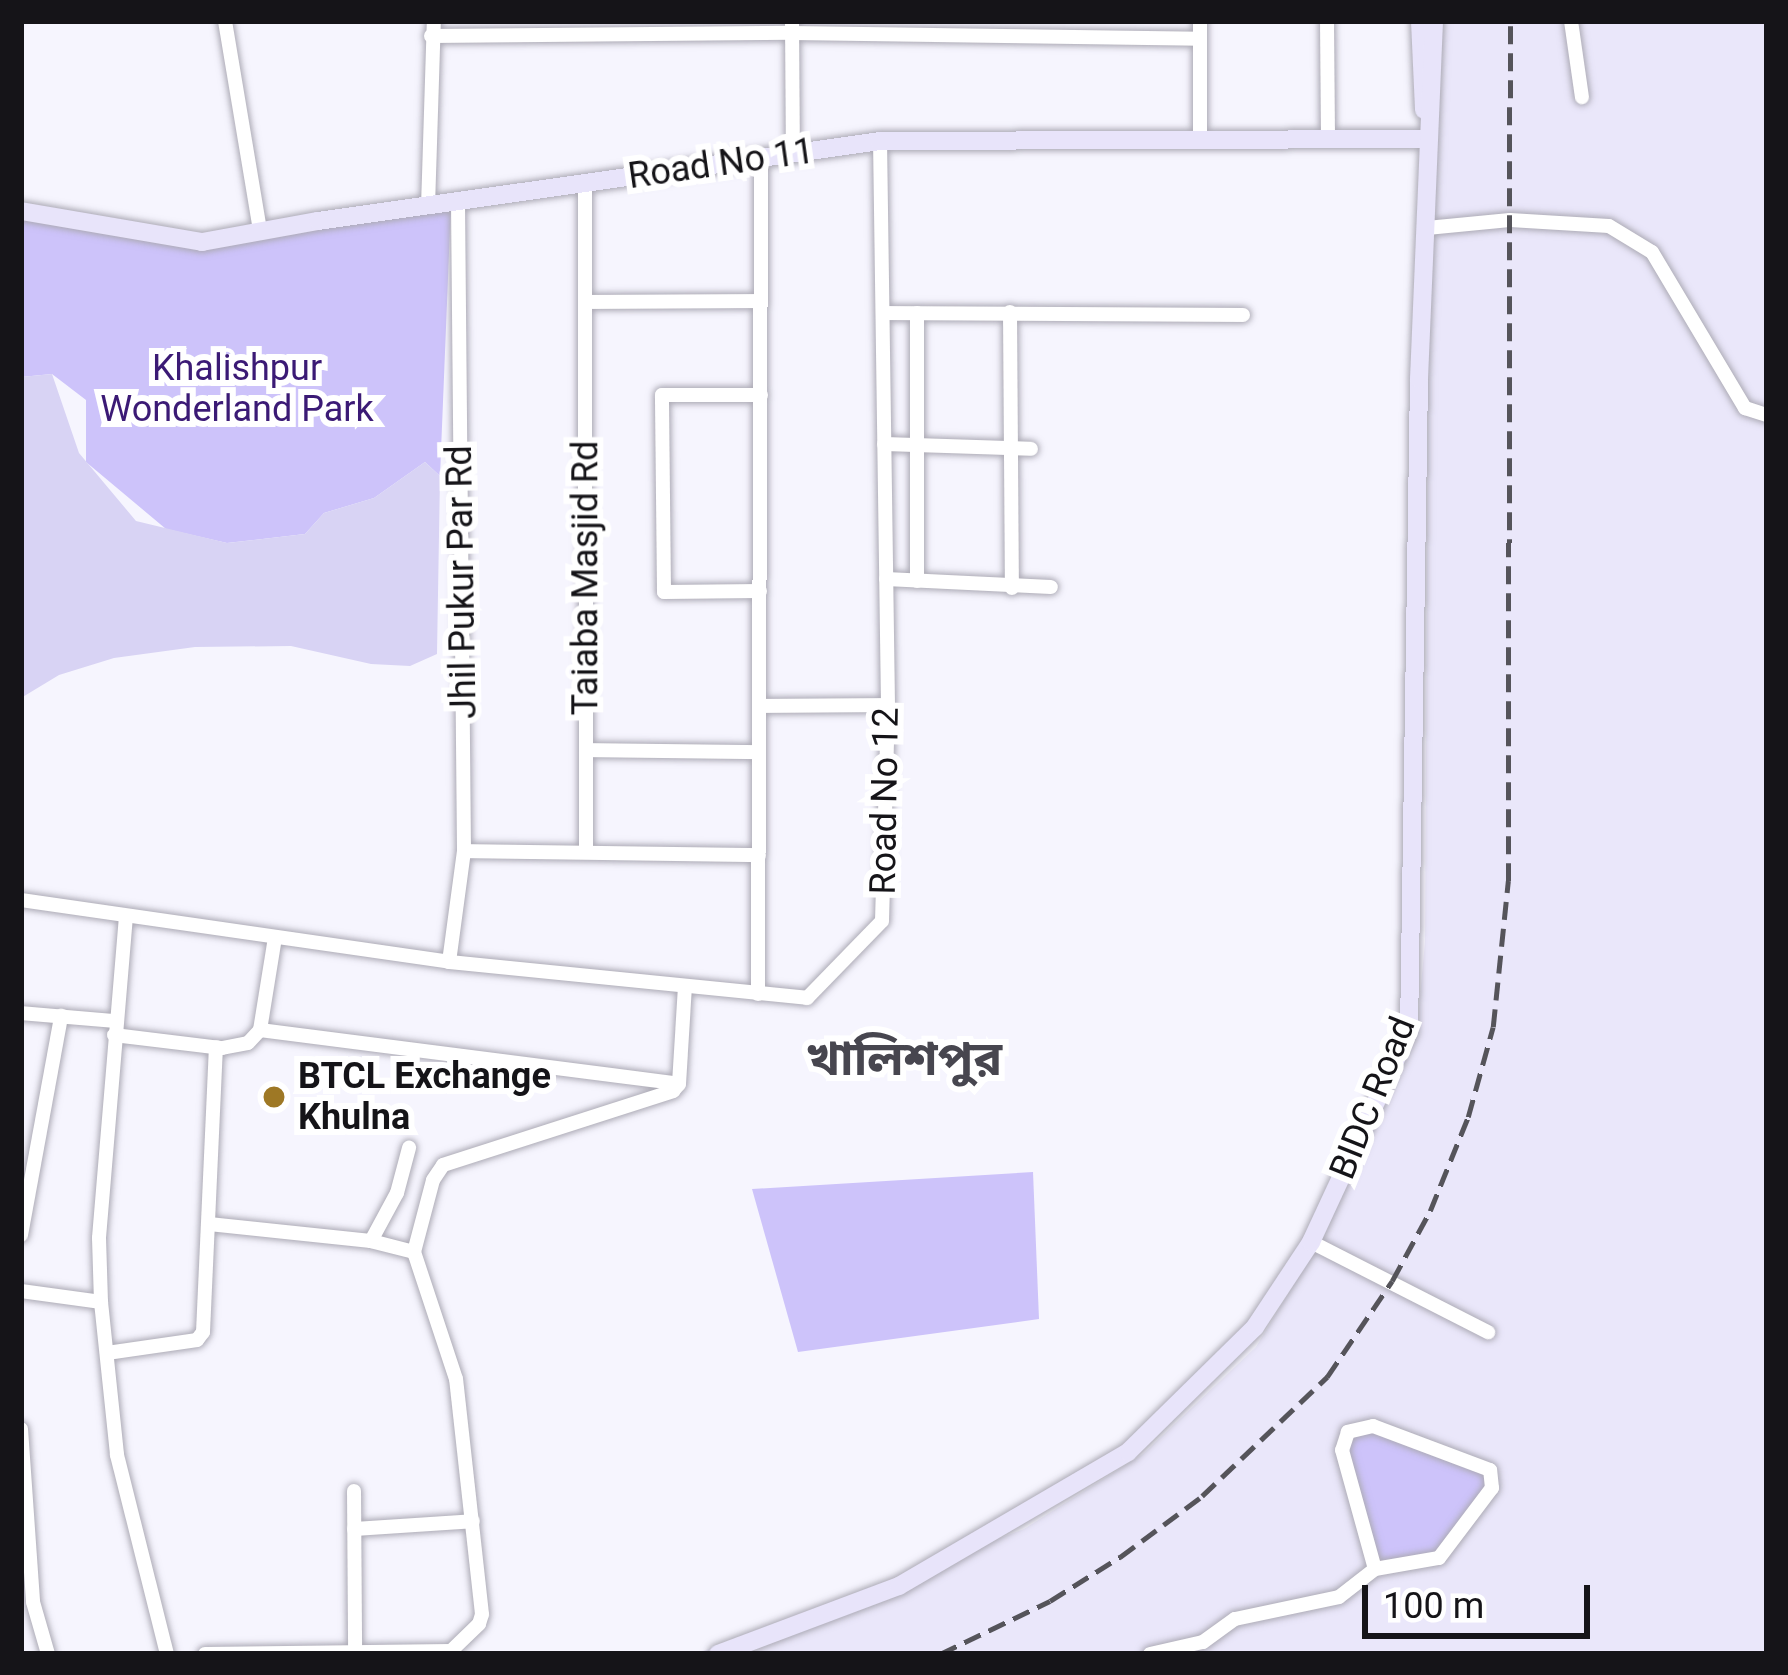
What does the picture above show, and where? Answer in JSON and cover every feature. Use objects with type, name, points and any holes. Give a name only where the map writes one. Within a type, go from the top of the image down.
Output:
[{"type":"main road","name":"BIDC Road","points":[[1420,21],[1428,139]]},
{"type":"main road","name":"BIDC Road","points":[[718,1654],[899,1586],[1128,1452],[1239,1347],[1311,1242],[1412,1022],[1419,379],[1434,21]]},
{"type":"main road","name":"Road No 11","points":[[21,211],[202,242],[880,141],[1428,139]]},
{"type":"street","points":[[225,21],[260,230]]},
{"type":"street","points":[[1199,138],[1200,21]]},
{"type":"street","points":[[1327,21],[1328,139]]},
{"type":"street","points":[[1571,21],[1582,97]]},
{"type":"street","points":[[792,27],[793,155]]},
{"type":"street","points":[[428,207],[433,28],[1103,29],[1200,39]]},
{"type":"street","name":"Road No 12","points":[[21,900],[449,962],[807,998],[878,931],[888,705],[880,141]]},
{"type":"street","points":[[758,994],[761,159]]},
{"type":"street","name":"Taiaba Masjid Rd","points":[[585,182],[586,852]]},
{"type":"street","name":"Jhil Pukur Par Rd","points":[[449,962],[464,850],[458,202]]},
{"type":"street","points":[[1427,228],[1510,220],[1609,226],[1652,252],[1745,408],[1767,415]]},
{"type":"street","points":[[586,302],[761,301]]},
{"type":"street","points":[[1010,312],[1012,588]]},
{"type":"street","points":[[883,313],[1243,315]]},
{"type":"street","points":[[917,313],[917,581]]},
{"type":"street","points":[[760,395],[662,395],[664,592],[760,591]]},
{"type":"street","points":[[884,444],[1031,449]]},
{"type":"street","points":[[886,579],[1052,587]]},
{"type":"street","points":[[759,706],[888,705]]},
{"type":"street","points":[[586,750],[759,752]]},
{"type":"street","points":[[464,850],[759,855]]},
{"type":"street","points":[[126,916],[99,1238],[100,1302],[117,1455],[167,1654]]},
{"type":"street","points":[[21,1013],[61,1016],[216,1047],[248,1042],[260,1030],[275,937]]},
{"type":"street","points":[[679,1084],[685,986]]},
{"type":"street","points":[[21,1235],[61,1016]]},
{"type":"street","points":[[260,1030],[679,1084]]},
{"type":"street","points":[[106,1353],[197,1340],[203,1332],[216,1047]]},
{"type":"street","points":[[205,1654],[451,1651],[479,1624],[473,1521],[456,1379],[414,1252],[433,1180],[443,1165],[679,1084]]},
{"type":"street","points":[[371,1240],[397,1193],[409,1148]]},
{"type":"street","points":[[208,1224],[371,1240],[414,1252]]},
{"type":"street","points":[[1311,1242],[1488,1332]]},
{"type":"street","points":[[21,1291],[100,1302]]},
{"type":"street","points":[[1150,1654],[1204,1642],[1235,1618],[1339,1597],[1375,1569],[1444,1554],[1492,1488],[1490,1470],[1373,1426],[1348,1432],[1342,1450],[1375,1569]]},
{"type":"street","points":[[21,1429],[27,1601],[48,1654]]},
{"type":"street","points":[[354,1491],[354,1651]]},
{"type":"street","points":[[354,1529],[473,1521]]},
{"type":"shaded area","points":[[1430,21],[1767,21],[1767,1654],[695,1654],[1024,1529],[1143,1454],[1256,1347],[1320,1241],[1418,1018],[1425,942]]},
{"type":"shaded area","points":[[52,374],[79,453],[136,521],[227,543],[305,534],[324,513],[374,498],[425,462],[440,476],[437,654],[410,666],[371,664],[291,646],[195,647],[114,658],[59,675],[21,698],[21,377]]},
{"type":"green space","name":"Khalishpur Wonderland Park","points":[[451,204],[440,476],[425,462],[374,498],[324,513],[305,534],[227,543],[166,529],[86,462],[86,400],[52,374],[21,377],[21,211],[202,242]]},
{"type":"green space","points":[[1033,1172],[1039,1319],[798,1352],[752,1189]]},
{"type":"green space","points":[[1357,1427],[1492,1475],[1444,1554],[1375,1569],[1344,1438]]},
{"type":"railway","points":[[940,1654],[1050,1601],[1120,1557],[1202,1496],[1327,1377],[1392,1281],[1430,1211],[1468,1117],[1493,1027],[1508,881],[1510,21]]},
{"type":"place","name":"BTCL Exchange Khulna","points":[[274,1097]]},
{"type":"district","name":"খালিশপুর","points":[[904,1059]]}]
